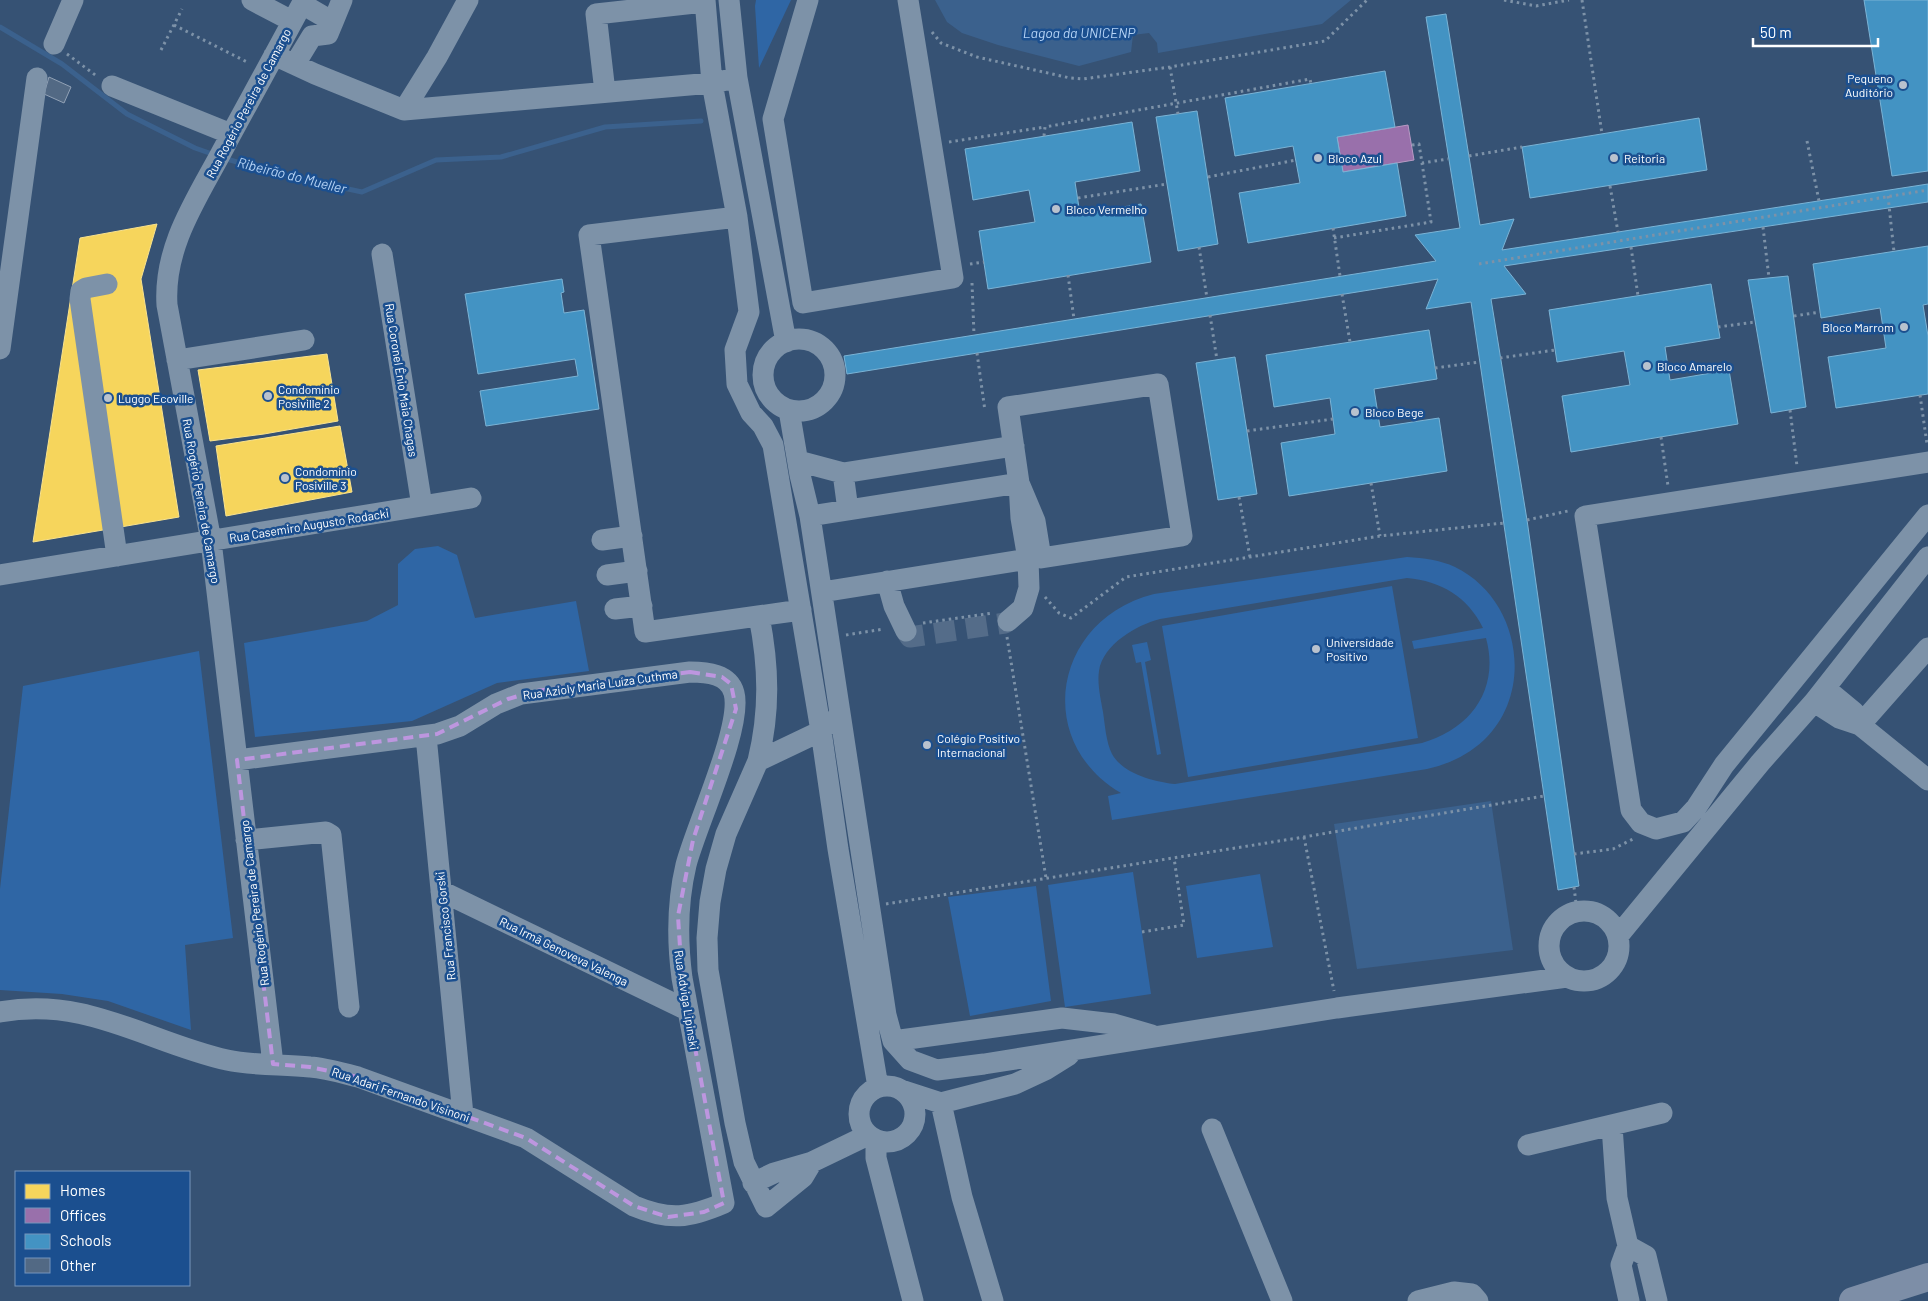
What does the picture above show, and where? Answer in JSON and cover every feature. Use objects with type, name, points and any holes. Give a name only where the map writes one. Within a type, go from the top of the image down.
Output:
[{"type":"main road","points":[[1853,1301],[1928,1278]]},
{"type":"street","points":[[54,44],[73,0]]},
{"type":"street","points":[[252,0],[299,8],[333,22]]},
{"type":"street","points":[[295,64],[312,36],[328,34],[342,0]]},
{"type":"street","points":[[404,110],[468,0]]},
{"type":"street","points":[[728,0],[737,78],[786,342]]},
{"type":"street","points":[[808,0],[773,119],[804,303],[954,278],[908,0]]},
{"type":"street","points":[[605,92],[596,14],[704,1],[712,83],[737,217],[750,312],[735,350],[737,384],[751,413],[763,426],[773,445],[878,1087]]},
{"type":"street","name":"Rua Rogério Pereira de Camargo","points":[[273,1064],[211,541],[167,305],[167,274],[179,235],[299,8]]},
{"type":"street","points":[[270,63],[295,64],[404,110],[712,83],[737,78]]},
{"type":"street","points":[[0,349],[6,263],[37,78]]},
{"type":"street","points":[[112,86],[230,138]]},
{"type":"street","points":[[733,195],[757,191]]},
{"type":"street","points":[[737,217],[589,236],[645,632],[801,610]]},
{"type":"street","points":[[765,224],[790,222]]},
{"type":"street","name":"Rua Coronel Ênio Maia Chagas","points":[[382,254],[422,506]]},
{"type":"street","points":[[106,284],[86,288],[82,291],[80,299],[117,556]]},
{"type":"street","points":[[177,360],[304,340]]},
{"type":"street","points":[[804,340],[812,342],[828,353],[840,366],[830,395],[812,409],[801,412],[790,410],[779,405],[771,398],[765,388],[764,366],[768,356],[786,342],[804,340]]},
{"type":"street","points":[[1003,622],[1023,608],[1029,588],[1028,559],[1021,518],[1019,483],[1008,407],[1158,384],[1182,536],[1040,558],[1035,521],[1019,483]]},
{"type":"street","points":[[790,410],[799,468],[810,516],[886,1015],[893,1041],[910,1060],[937,1070],[1337,1008],[1567,977]]},
{"type":"street","points":[[778,479],[799,468],[843,473],[1014,446]]},
{"type":"street","points":[[1928,462],[1585,516],[1631,810],[1641,823],[1656,829],[1682,822],[1696,808],[1739,747],[1928,515]]},
{"type":"street","points":[[843,473],[848,510]]},
{"type":"street","points":[[810,516],[1019,483]]},
{"type":"street","name":"Rua Casemiro Augusto Rodacki","points":[[0,575],[471,498]]},
{"type":"street","points":[[602,540],[632,536]]},
{"type":"street","points":[[1618,936],[1760,763],[1819,695],[1928,557]]},
{"type":"street","points":[[822,592],[1028,559]]},
{"type":"street","points":[[607,575],[637,571]]},
{"type":"street","points":[[887,581],[894,606],[905,629]]},
{"type":"street","points":[[615,610],[642,606]]},
{"type":"street","points":[[760,616],[768,684],[765,733],[758,761],[726,834],[716,869],[710,902],[707,938],[708,970],[735,1123],[744,1162],[766,1207],[802,1178],[812,1162],[872,1138],[889,1142],[902,1138],[930,1115],[941,1103]]},
{"type":"street","points":[[1860,725],[1928,648]]},
{"type":"street","name":"Rua Azioly Maria Luíza Cuthma","points":[[237,760],[448,732],[496,704],[521,694],[535,691],[690,672],[710,673],[722,677],[731,684]]},
{"type":"street","name":"Rua Adviga Lipinski","points":[[724,1203],[687,1010],[678,948],[680,894],[693,840],[732,729],[736,709],[735,694],[731,684]]},
{"type":"street","points":[[1819,695],[1825,711],[1846,722],[1860,725],[1928,780]]},
{"type":"street","points":[[758,761],[821,731],[840,710]]},
{"type":"street","name":"Rua Francisco Gorski","points":[[426,736],[463,1115]]},
{"type":"street","points":[[1739,747],[1760,763]]},
{"type":"street","points":[[246,840],[326,832],[331,835],[349,1007]]},
{"type":"street","name":"Rua Irmã Genoveva Valenga","points":[[441,891],[687,1010]]},
{"type":"street","points":[[1577,911],[1594,911],[1609,920],[1618,936],[1619,950],[1615,963],[1606,974],[1594,980],[1580,981],[1567,977],[1554,966],[1549,950],[1551,933],[1560,919],[1577,911]]},
{"type":"street","name":"Rua Adari Fernando Visinoni","points":[[0,1012],[27,1008],[51,1008],[74,1011],[101,1017],[229,1061],[334,1070],[358,1077],[533,1142],[634,1206],[652,1214],[668,1217],[686,1216],[704,1212],[724,1203]]},
{"type":"street","points":[[893,1041],[1062,1018],[1114,1024],[1157,1036]]},
{"type":"street","points":[[914,1301],[872,1138],[860,1121],[859,1110],[863,1100],[869,1092],[878,1087],[891,1086],[941,1103],[1015,1084],[1045,1070],[1078,1049]]},
{"type":"street","points":[[904,1091],[912,1101],[916,1114],[911,1130]]},
{"type":"street","points":[[941,1103],[962,1197],[993,1301]]},
{"type":"street","points":[[1528,1145],[1662,1113]]},
{"type":"street","points":[[1612,1126],[1617,1198],[1628,1246],[1621,1264],[1629,1301]]},
{"type":"street","points":[[1212,1129],[1282,1301]]},
{"type":"street","points":[[1628,1246],[1646,1256],[1657,1301]]},
{"type":"street","points":[[1418,1301],[1454,1292],[1472,1294],[1478,1301]]},
{"type":"path","points":[[930,29],[941,43],[977,57],[1070,78],[1083,79],[1170,68],[1324,41],[1366,0]]},
{"type":"path","points":[[1504,0],[1536,6],[1569,0]]},
{"type":"path","points":[[1582,0],[1602,134]]},
{"type":"path","points":[[161,50],[182,9]]},
{"type":"path","points":[[174,25],[270,63]]},
{"type":"path","points":[[54,44],[112,86]]},
{"type":"path","points":[[1170,68],[1178,114]]},
{"type":"path","points":[[932,144],[1045,127],[1310,79],[1311,84]]},
{"type":"path","points":[[1044,136],[1045,127]]},
{"type":"path","points":[[1807,141],[1819,201]]},
{"type":"path","points":[[1334,238],[1431,222],[1419,144],[1412,145]]},
{"type":"path","points":[[1469,156],[1522,146]]},
{"type":"path","points":[[1422,163],[1448,159]]},
{"type":"path","points":[[1208,177],[1296,160]]},
{"type":"path","points":[[1078,198],[1167,184]]},
{"type":"path","points":[[1610,186],[1618,232]]},
{"type":"path","points":[[1478,264],[1928,190]]},
{"type":"path","points":[[1888,196],[1894,252]]},
{"type":"path","points":[[1763,227],[1769,278]]},
{"type":"path","points":[[1333,228],[1340,276]]},
{"type":"path","points":[[1199,247],[1207,298]]},
{"type":"path","points":[[1631,247],[1638,296]]},
{"type":"path","points":[[971,264],[971,273]]},
{"type":"path","points":[[1068,275],[1074,319]]},
{"type":"path","points":[[972,282],[974,335]]},
{"type":"path","points":[[1342,294],[1350,342]]},
{"type":"path","points":[[1794,316],[1820,312]]},
{"type":"path","points":[[1210,316],[1217,360]]},
{"type":"path","points":[[1718,327],[1755,322]]},
{"type":"path","points":[[1500,358],[1555,350]]},
{"type":"path","points":[[977,353],[985,411]]},
{"type":"path","points":[[1435,368],[1480,362]]},
{"type":"path","points":[[1920,395],[1928,448]]},
{"type":"path","points":[[1790,410],[1800,482]]},
{"type":"path","points":[[1247,431],[1333,419]]},
{"type":"path","points":[[1661,437],[1668,490]]},
{"type":"path","points":[[1371,483],[1380,536]]},
{"type":"path","points":[[1239,497],[1250,557]]},
{"type":"path","points":[[1029,588],[1047,598],[1059,613],[1071,618],[1126,578],[1380,536],[1504,523]]},
{"type":"path","points":[[840,636],[1003,622],[1046,878]]},
{"type":"path","points":[[885,904],[1304,837],[1544,796]]},
{"type":"path","points":[[1574,854],[1613,849],[1635,838],[1641,823]]},
{"type":"path","points":[[1304,837],[1337,1008]]},
{"type":"path","points":[[1142,932],[1184,925],[1174,858]]},
{"type":"path","points":[[1574,887],[1577,911]]},
{"type":"highlighted area","points":[[690,672],[722,677],[731,684],[736,709],[693,840],[678,916],[682,978],[724,1203],[704,1212],[668,1217],[634,1206],[526,1138],[358,1077],[310,1067],[273,1064],[237,760],[437,734],[508,699],[535,691]]},
{"type":"shaded area","points":[[756,0],[791,0],[759,68],[755,6]]},
{"type":"shaded area","points":[[438,546],[457,555],[475,618],[576,601],[589,671],[497,683],[412,721],[255,737],[244,643],[367,621],[398,605],[398,564],[415,549]]},
{"type":"shaded area","points":[[1407,557],[1444,563],[1455,567],[1477,581],[1494,600],[1506,622],[1513,646],[1515,671],[1510,696],[1500,719],[1484,740],[1465,754],[1435,767],[1112,820],[1108,796],[1121,793],[1093,771],[1075,743],[1066,714],[1067,683],[1076,654],[1094,628],[1120,608],[1154,594]],"holes":[[[1407,578],[1442,587],[1461,599],[1477,617],[1483,628],[1412,641],[1414,649],[1486,638],[1489,674],[1485,690],[1478,704],[1455,728],[1439,737],[1422,743],[1175,784],[1149,779],[1131,772],[1117,761],[1112,754],[1107,739],[1100,697],[1099,671],[1107,652],[1122,637],[1132,631],[1160,619]]]},
{"type":"shaded area","points":[[1392,586],[1418,738],[1188,777],[1162,626]]},
{"type":"shaded area","points":[[1147,642],[1151,660],[1145,662],[1161,754],[1157,755],[1141,662],[1136,663],[1132,645]]},
{"type":"shaded area","points":[[199,651],[233,938],[185,945],[191,1030],[108,1001],[62,994],[0,990],[0,889],[23,686]]},
{"type":"shaded area","points":[[1133,872],[1151,994],[1065,1007],[1048,885]]},
{"type":"shaded area","points":[[1260,874],[1273,947],[1197,958],[1186,886]]},
{"type":"shaded area","points":[[1036,886],[1051,1001],[970,1016],[948,897]]},
{"type":"water","name":"Lagoa da UNICENP","points":[[935,0],[1351,0],[1322,24],[1158,53],[1157,43],[1149,33],[1133,35],[1131,52],[1079,66],[998,45],[962,33],[947,22]]},
{"type":"water","points":[[1491,801],[1513,950],[1357,969],[1334,824]]},
{"type":"building: Homes","name":"Luggo Ecoville","points":[[157,224],[141,279],[179,517],[33,542],[80,238]]},
{"type":"building: Homes","name":"Condomínio Posiville 2","points":[[327,354],[338,421],[210,441],[198,370]]},
{"type":"building: Homes","name":"Condomínio Posiville 3","points":[[340,426],[352,492],[226,516],[216,446]]},
{"type":"building: Offices","points":[[1408,125],[1414,160],[1343,172],[1337,137]]},
{"type":"building: Schools","name":"Pequeno Auditório","points":[[1864,0],[1928,0],[1928,171],[1892,176]]},
{"type":"building: Schools","points":[[1446,14],[1480,225],[1514,219],[1502,250],[1928,184],[1928,202],[1504,266],[1526,294],[1491,299],[1527,520],[1579,886],[1558,890],[1471,302],[1426,309],[1438,279],[847,374],[844,356],[1436,261],[1415,235],[1460,228],[1426,17]]},
{"type":"building: Schools","name":"Bloco Azul","points":[[1385,71],[1395,127],[1337,137],[1343,172],[1397,163],[1406,216],[1248,243],[1239,193],[1300,183],[1293,146],[1235,156],[1225,98]]},
{"type":"building: Schools","points":[[1197,111],[1218,244],[1178,251],[1156,117]]},
{"type":"building: Schools","name":"Reitoria","points":[[1699,118],[1707,170],[1530,198],[1522,147]]},
{"type":"building: Schools","name":"Bloco Vermelho","points":[[1132,122],[1140,171],[1075,182],[1080,214],[1141,204],[1151,262],[988,289],[979,231],[1035,222],[1029,190],[973,200],[965,149]]},
{"type":"building: Schools","name":"Bloco Marrom","points":[[1928,246],[1928,304],[1923,305],[1928,336],[1928,394],[1836,408],[1828,357],[1886,348],[1880,308],[1821,318],[1813,264]]},
{"type":"building: Schools","points":[[1788,276],[1806,407],[1771,413],[1748,280]]},
{"type":"building: Schools","points":[[562,279],[564,292],[561,293],[564,313],[584,310],[599,409],[486,426],[480,391],[578,376],[575,359],[478,374],[465,294]]},
{"type":"building: Schools","name":"Bloco Amarelo","points":[[1711,284],[1720,338],[1665,347],[1670,380],[1729,370],[1738,424],[1571,452],[1562,396],[1630,385],[1624,351],[1557,362],[1549,310]]},
{"type":"building: Schools","name":"Bloco Bege","points":[[1429,330],[1437,379],[1374,389],[1380,427],[1439,418],[1447,471],[1289,496],[1281,443],[1335,434],[1330,398],[1274,407],[1266,355]]},
{"type":"building: Schools","points":[[1235,357],[1257,494],[1218,500],[1196,363]]},
{"type":"building: Other","points":[[49,77],[71,87],[64,103],[44,94]]},
{"type":"waterway","name":"Ribeirão do Mueller","points":[[0,27],[62,64],[127,114],[195,148],[215,155]]},
{"type":"waterway","name":"Ribeirão do Mueller","points":[[223,158],[283,175],[362,192],[436,160],[501,157],[605,127],[701,121]]},
{"type":"tunnel","points":[[906,631],[910,637],[1008,621]]},
{"type":"place","name":"Pequeno Auditório","points":[[1903,85]]},
{"type":"place","name":"Bloco Azul","points":[[1318,158]]},
{"type":"place","name":"Reitoria","points":[[1614,158]]},
{"type":"place","name":"Bloco Vermelho","points":[[1056,209]]},
{"type":"place","name":"Bloco Marrom","points":[[1904,327]]},
{"type":"place","name":"Bloco Amarelo","points":[[1647,366]]},
{"type":"place","name":"Condomínio Posiville 2","points":[[268,396]]},
{"type":"place","name":"Luggo Ecoville","points":[[108,398]]},
{"type":"place","name":"Bloco Bege","points":[[1355,412]]},
{"type":"place","name":"Condomínio Posiville 3","points":[[285,478]]},
{"type":"place","name":"Universidade Positivo","points":[[1316,649]]},
{"type":"place","name":"Colégio Positivo Internacional","points":[[927,745]]}]
